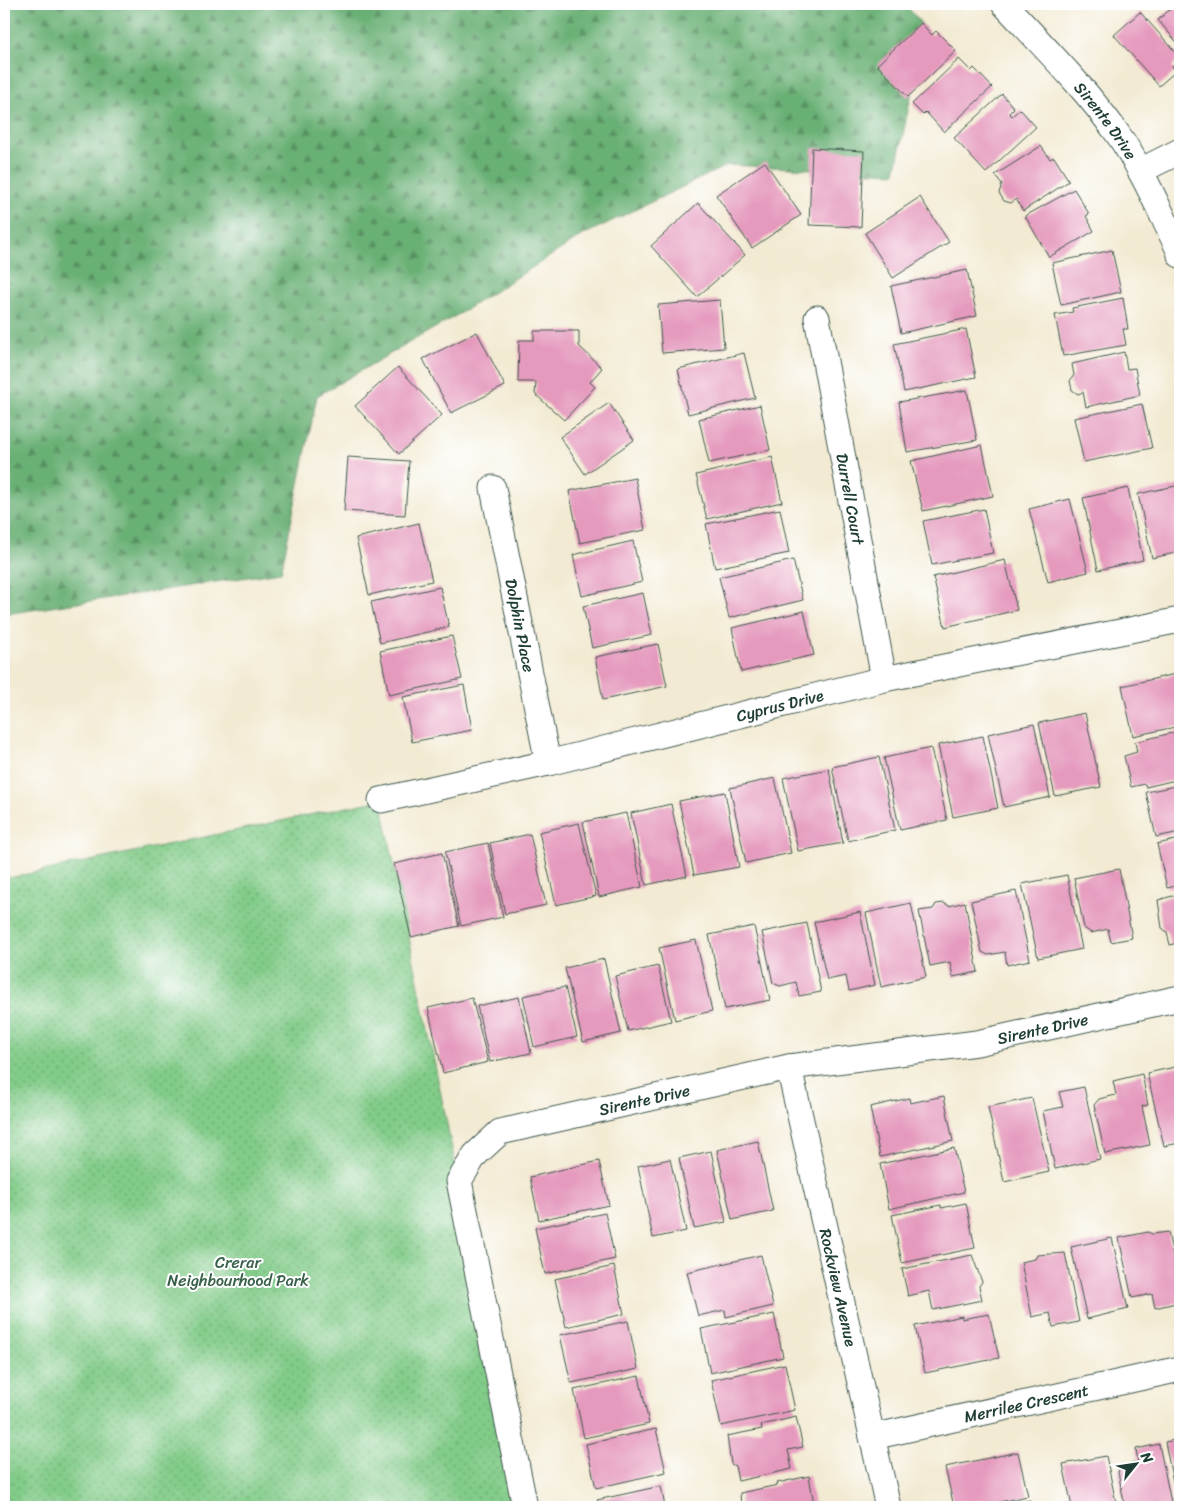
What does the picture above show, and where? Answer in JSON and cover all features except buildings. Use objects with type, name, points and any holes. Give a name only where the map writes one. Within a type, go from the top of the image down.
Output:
[{"type":"street","name":"Sirente Drive","points":[[1004,4],[1080,87],[1118,133],[1140,171],[1180,255]]},
{"type":"street","points":[[1140,171],[1180,152]]},
{"type":"street","name":"Durrell Court","points":[[817,318],[884,679]]},
{"type":"street","name":"Dolphin Place","points":[[493,488],[548,763]]},
{"type":"street","name":"Cyprus Drive","points":[[381,800],[548,763],[884,679],[1180,620]]},
{"type":"street","name":"Sirente Drive","points":[[525,1507],[459,1180],[475,1154],[500,1132],[789,1067],[977,1043],[1180,998]]},
{"type":"street","name":"Rockview Avenue","points":[[789,1067],[888,1507]]},
{"type":"street","name":"Merrilee Crescent","points":[[872,1437],[1180,1369]]},
{"type":"green space","points":[[4,4],[905,4],[925,28],[895,173],[728,165],[585,234],[459,314],[317,396],[281,572],[12,613],[4,612]]},
{"type":"green space","name":"Crerar Neighbourhood Park","points":[[381,800],[525,1507],[4,1507],[4,879]]}]
